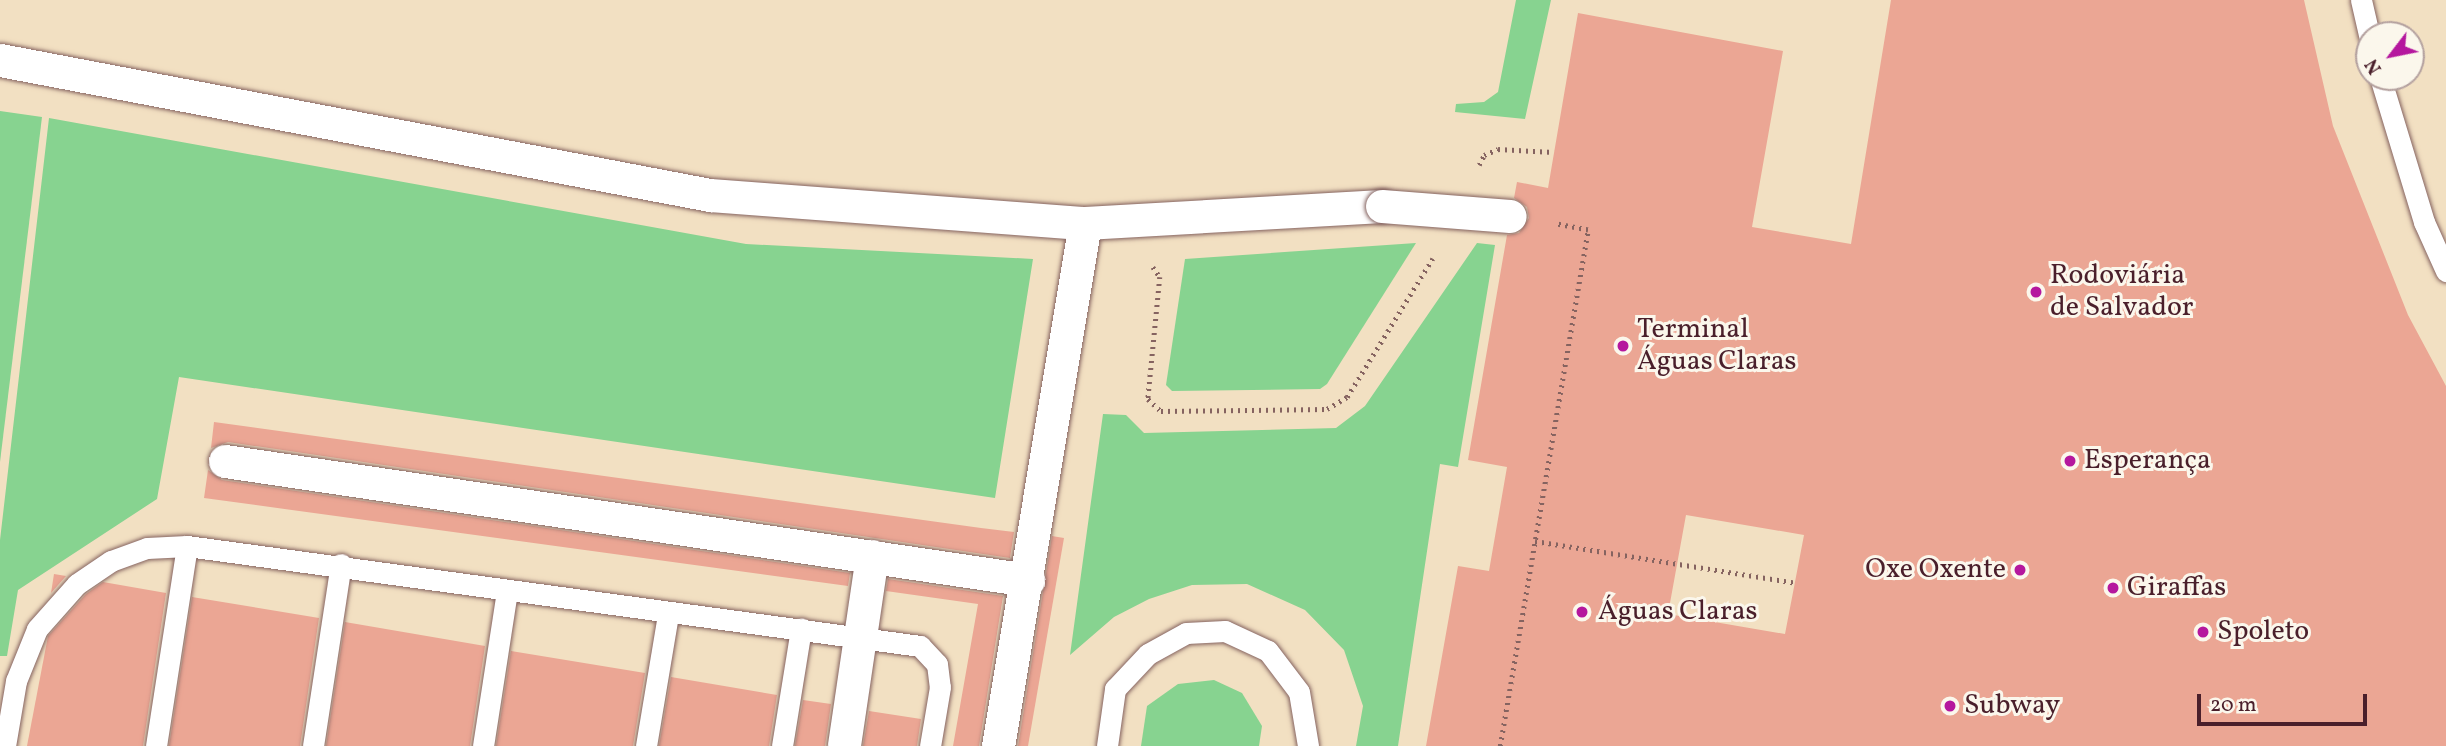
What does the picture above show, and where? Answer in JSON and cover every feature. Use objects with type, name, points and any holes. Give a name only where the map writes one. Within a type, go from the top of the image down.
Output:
[{"type":"street","points":[[16,63],[710,195],[1085,223],[1382,205],[1510,216]]},
{"type":"street","points":[[999,746],[1085,223]]},
{"type":"street","points":[[225,461],[1028,580]]},
{"type":"street","points":[[844,744],[872,556]]},
{"type":"lane","points":[[2361,0],[2366,21]]},
{"type":"lane","points":[[2384,91],[2424,222],[2446,271]]},
{"type":"lane","points":[[156,746],[187,545]]},
{"type":"lane","points":[[5,746],[16,681],[37,629],[77,584],[111,561],[147,548],[187,545],[341,564],[668,614],[860,634],[920,646],[937,663],[940,687],[930,746]]},
{"type":"lane","points":[[313,746],[341,564]]},
{"type":"lane","points":[[483,746],[507,591]]},
{"type":"lane","points":[[646,746],[668,614]]},
{"type":"lane","points":[[782,746],[801,629]]},
{"type":"lane","points":[[1107,746],[1115,689],[1148,654],[1186,633],[1224,631],[1268,651],[1299,692],[1308,746]]},
{"type":"path","points":[[1473,178],[1484,155],[1498,149],[1554,152]]},
{"type":"path","points":[[1500,746],[1588,230],[1510,216]]},
{"type":"path","points":[[1079,262],[1154,267],[1160,277],[1148,399],[1161,411],[1327,409],[1347,397],[1440,247]]},
{"type":"path","points":[[1535,541],[1796,583]]},
{"type":"green space","points":[[1516,0],[1551,0],[1525,119],[1455,112],[1456,104],[1484,102],[1498,92]]},
{"type":"green space","points":[[0,111],[42,117],[0,462]]},
{"type":"green space","points":[[49,118],[746,244],[1033,259],[995,498],[179,377],[157,499],[18,590],[7,656],[0,656],[0,540]]},
{"type":"green space","points":[[1416,243],[1327,384],[1320,389],[1172,391],[1166,385],[1185,259]]},
{"type":"green space","points":[[1477,243],[1495,245],[1458,467],[1440,464],[1398,746],[1356,746],[1363,706],[1344,650],[1305,610],[1247,584],[1192,585],[1149,599],[1114,617],[1070,655],[1103,414],[1126,415],[1144,433],[1336,428],[1365,406]]},
{"type":"green space","points":[[1214,680],[1242,693],[1262,726],[1259,746],[1141,746],[1147,706],[1178,684]]},
{"type":"building","points":[[1891,0],[2304,0],[2333,126],[2408,315],[2446,386],[2446,746],[1426,746],[1458,566],[1489,571],[1507,467],[1468,460],[1507,235],[1519,233],[1529,218],[1527,207],[1514,198],[1517,182],[1548,188],[1578,13],[1783,51],[1752,227],[1851,244]],"holes":[[[1686,515],[1804,535],[1785,634],[1668,614]]]},
{"type":"building","points":[[214,422],[1014,532],[1010,558],[228,442],[211,448]]},
{"type":"building","points":[[208,470],[222,480],[850,573],[848,586],[204,498]]},
{"type":"building","points":[[1052,536],[1064,538],[1028,746],[1018,746]]},
{"type":"building","points":[[54,574],[66,576],[51,593]]},
{"type":"building","points":[[888,579],[1003,596],[979,746],[953,746],[978,604],[886,591]]},
{"type":"building","points":[[103,582],[166,593],[143,746],[27,746],[48,636],[86,594]]},
{"type":"building","points":[[192,597],[319,618],[300,746],[169,746]]},
{"type":"building","points":[[345,622],[485,646],[470,746],[326,746]]},
{"type":"building","points":[[511,651],[645,673],[633,746],[496,746]]},
{"type":"building","points":[[671,677],[777,695],[769,746],[659,746]]},
{"type":"building","points":[[803,700],[831,704],[825,746],[795,746]]},
{"type":"building","points":[[869,711],[921,719],[917,746],[863,746]]},
{"type":"place","name":"Rodoviária de Salvador","points":[[2036,292]]},
{"type":"place","name":"Terminal Águas Claras","points":[[1623,346]]},
{"type":"place","name":"Esperança","points":[[2070,461]]},
{"type":"place","name":"Oxe Oxente","points":[[2020,570]]},
{"type":"place","name":"Giraffas","points":[[2113,588]]},
{"type":"place","name":"Águas Claras","points":[[1582,612]]},
{"type":"place","name":"Spoleto","points":[[2203,632]]},
{"type":"place","name":"Subway","points":[[1950,706]]}]
